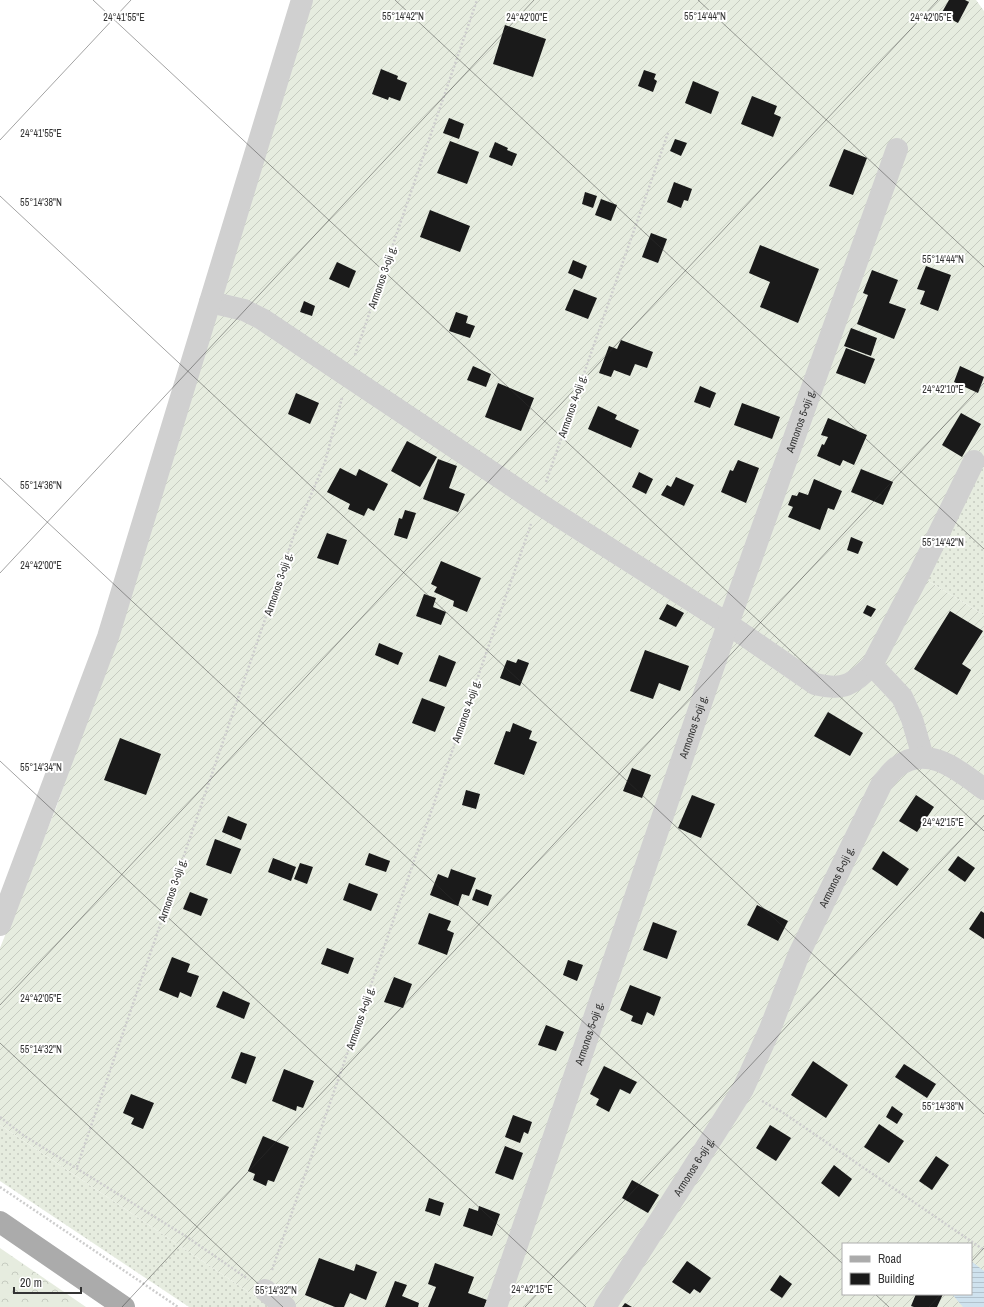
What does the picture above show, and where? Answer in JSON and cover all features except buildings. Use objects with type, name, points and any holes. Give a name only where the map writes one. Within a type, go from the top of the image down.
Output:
[{"type":"main road","points":[[0,1222],[124,1307]]},
{"type":"street","points":[[0,925],[108,637],[302,0]]},
{"type":"street","name":"Armonos 5-oji g.","points":[[496,1307],[728,624],[897,149]]},
{"type":"street","points":[[210,302],[244,310],[262,319],[538,503],[728,624],[815,684],[827,687],[846,687],[861,676],[872,665],[919,574],[974,461]]},
{"type":"street","points":[[872,665],[902,698],[912,719],[923,757],[938,760],[952,766],[984,789]]},
{"type":"street","name":"Armonos 6-oji g.","points":[[605,1307],[743,1089],[770,1029],[799,954],[882,783],[896,767],[909,760],[923,757]]},
{"type":"street","points":[[265,1290],[285,1307]]},
{"type":"path","name":"Armonos 3-oji g.","points":[[77,1167],[295,532],[325,462],[348,375],[477,0]]},
{"type":"path","name":"Armonos 4-oji g.","points":[[265,1290],[668,133]]},
{"type":"path","points":[[743,1089],[782,1112],[984,1250]]},
{"type":"path","points":[[0,1117],[23,1135],[77,1167],[187,1237],[265,1290]]},
{"type":"path","points":[[0,1188],[178,1307]]},
{"type":"green space","points":[[312,0],[976,0],[984,11],[984,468],[979,466],[925,579],[984,615],[984,1307],[271,1307],[0,1125],[0,948],[56,808],[121,619]]},
{"type":"green space","points":[[979,466],[984,468],[984,615],[925,579]]},
{"type":"green space","points":[[0,1125],[271,1307],[189,1307],[0,1181]]},
{"type":"green space","points":[[0,1248],[86,1307],[0,1307]]},
{"type":"water","points":[[972,1262],[984,1271],[984,1307],[963,1307],[953,1295],[972,1295]]}]
